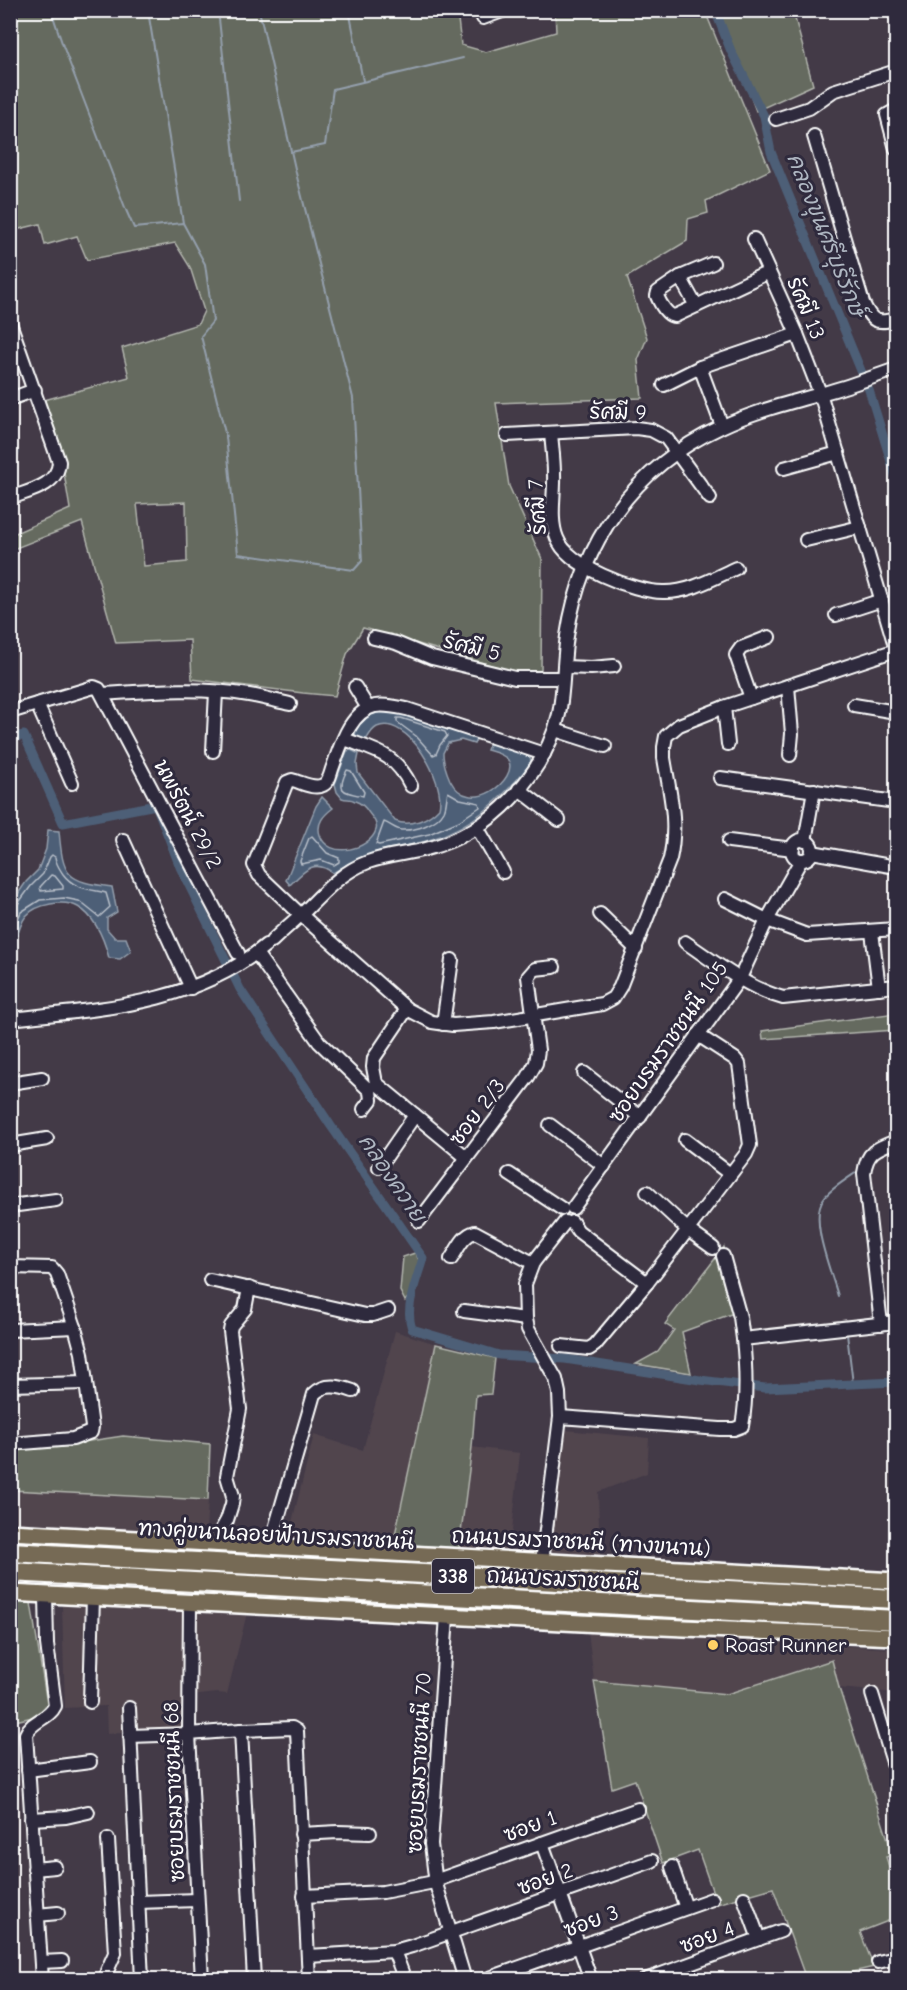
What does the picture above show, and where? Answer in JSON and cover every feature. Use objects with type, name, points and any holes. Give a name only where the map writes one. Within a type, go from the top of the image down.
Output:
[{"type":"highway","name":"ถนนบรมราชชนนี","points":[[10,1552],[861,1588],[897,1599]]},
{"type":"highway","name":"ถนนบรมราชชนนี","points":[[10,1572],[897,1620]]},
{"type":"main road","name":"ถนนบรมราชชนนี (ทางขนาน)","points":[[10,1533],[542,1562],[861,1588],[897,1581]]},
{"type":"main road","name":"ทางคู่ขนานลอยฟ้าบรมราชชนนี","points":[[10,1544],[92,1546],[748,1581],[825,1589],[861,1588]]},
{"type":"main road","name":"338","points":[[10,1583],[730,1623],[857,1618]]},
{"type":"main road","name":"338","points":[[10,1593],[738,1631],[897,1637]]},
{"type":"main road","points":[[730,1623],[807,1629],[837,1634]]},
{"type":"street","points":[[483,18],[506,10]]},
{"type":"street","points":[[776,119],[809,108],[832,91],[897,71]]},
{"type":"street","points":[[897,110],[887,115],[897,149]]},
{"type":"street","points":[[814,136],[863,303],[869,316],[876,321],[897,319]]},
{"type":"street","name":"รัศมี 13","points":[[754,239],[797,334],[820,393],[897,650]]},
{"type":"street","points":[[712,264],[680,277],[658,292],[658,299],[671,316],[769,272]]},
{"type":"street","points":[[680,277],[696,306]]},
{"type":"street","points":[[10,323],[59,462],[59,471],[50,482],[10,498]]},
{"type":"street","points":[[664,385],[700,367],[797,334]]},
{"type":"street","points":[[700,367],[722,426]]},
{"type":"street","points":[[10,1019],[123,1005],[190,988],[228,973],[265,947],[337,879],[367,863],[428,849],[454,839],[489,820],[535,770],[555,730],[561,703],[567,638],[574,598],[600,535],[624,501],[650,473],[676,453],[722,426],[897,369]]},
{"type":"street","points":[[10,399],[35,390]]},
{"type":"street","name":"รัศมี 9","points":[[507,435],[636,428],[651,430],[666,438],[710,498]]},
{"type":"street","name":"รัศมี 7","points":[[550,433],[554,473],[554,527],[561,547],[570,555],[586,566],[634,587],[663,592],[697,586],[736,568]]},
{"type":"street","points":[[784,468],[838,453]]},
{"type":"street","points":[[806,540],[860,527]]},
{"type":"street","points":[[836,615],[882,600]]},
{"type":"street","points":[[751,698],[737,660],[737,652],[741,648],[769,637]]},
{"type":"street","name":"รัศมี 5","points":[[375,638],[396,643],[432,658],[515,678],[614,666]]},
{"type":"street","points":[[544,754],[407,709],[388,706],[368,708],[354,722],[344,739],[328,780],[323,785],[315,787],[292,780],[287,782],[255,857],[254,865],[260,875],[301,915],[407,1009],[423,1018],[443,1024],[494,1022],[602,1004],[613,998],[620,987],[659,890],[674,842],[674,824],[664,758],[666,736],[679,725],[724,707],[897,650]]},
{"type":"street","points":[[788,686],[792,734],[790,754]]},
{"type":"street","points":[[10,712],[94,687],[103,694],[164,690],[248,694],[290,704]]},
{"type":"street","points":[[355,687],[368,708]]},
{"type":"street","points":[[213,751],[216,692]]},
{"type":"street","name":"นพรัตน์ 29/2","points":[[103,694],[238,953]]},
{"type":"street","points":[[36,704],[72,783]]},
{"type":"street","points":[[854,705],[897,712]]},
{"type":"street","points":[[724,707],[728,744]]},
{"type":"street","points":[[555,730],[605,746]]},
{"type":"street","points":[[344,739],[385,755],[395,762],[404,771],[411,786]]},
{"type":"street","points":[[720,778],[897,802]]},
{"type":"street","points":[[519,789],[559,820]]},
{"type":"street","name":"ซอยบรมราชชนนี 105","points":[[542,1562],[560,1417],[559,1393],[556,1379],[533,1338],[526,1319],[525,1284],[533,1263],[740,978],[767,920],[806,851],[814,790]]},
{"type":"street","points":[[477,827],[503,872]]},
{"type":"street","points":[[123,840],[190,988]]},
{"type":"street","points":[[729,842],[793,849],[796,843],[806,851],[897,867]]},
{"type":"street","points":[[725,899],[767,920],[807,935],[897,929]]},
{"type":"street","points":[[600,914],[636,949]]},
{"type":"street","points":[[872,932],[879,988]]},
{"type":"street","points":[[685,942],[740,978],[770,994],[783,998],[897,986]]},
{"type":"street","points":[[265,947],[319,1042],[370,1091],[371,1100],[364,1109]]},
{"type":"street","points":[[443,1024],[452,960]]},
{"type":"street","name":"ซอย 2/3","points":[[418,1221],[528,1077],[536,1063],[538,1050],[528,977],[535,969],[554,967]]},
{"type":"street","points":[[407,1009],[374,1058],[376,1083],[466,1157]]},
{"type":"street","points":[[561,1346],[590,1349],[606,1332],[688,1230],[746,1154],[750,1145],[741,1070],[735,1059],[698,1035]]},
{"type":"street","points":[[584,1073],[640,1117]]},
{"type":"street","points":[[10,1083],[42,1078]]},
{"type":"street","points":[[379,1167],[416,1115]]},
{"type":"street","points":[[550,1125],[604,1166]]},
{"type":"street","points":[[10,1145],[47,1139]]},
{"type":"street","points":[[685,1140],[730,1174]]},
{"type":"street","points":[[881,1324],[864,1184],[865,1166],[869,1155],[897,1141]]},
{"type":"street","points":[[509,1174],[568,1215],[578,1232],[647,1283]]},
{"type":"street","points":[[647,1192],[688,1230],[713,1248]]},
{"type":"street","points":[[10,1206],[56,1200]]},
{"type":"street","points":[[451,1259],[470,1233],[475,1232],[533,1263]]},
{"type":"street","points":[[560,1417],[734,1429],[742,1426],[743,1340],[740,1317],[723,1257]]},
{"type":"street","points":[[10,1267],[52,1268],[59,1279],[82,1353],[92,1427],[91,1432],[73,1439],[10,1444]]},
{"type":"street","points":[[210,1280],[365,1315],[388,1310]]},
{"type":"street","points":[[214,1543],[231,1513],[233,1496],[227,1476],[240,1409],[230,1331],[231,1326],[245,1309],[249,1288]]},
{"type":"street","points":[[464,1311],[526,1319]]},
{"type":"street","points":[[743,1340],[897,1322]]},
{"type":"street","points":[[10,1330],[75,1327]]},
{"type":"street","points":[[10,1385],[86,1383]]},
{"type":"street","points":[[270,1546],[314,1394],[328,1386],[339,1386],[353,1391]]},
{"type":"street","points":[[42,1980],[26,1734],[29,1728],[52,1712],[55,1706],[47,1644],[46,1594]]},
{"type":"street","points":[[90,1702],[93,1597]]},
{"type":"street","name":"ซอยบรมราชชนนี 68","points":[[190,1602],[189,1734],[202,1980]]},
{"type":"street","name":"ซอยบรมราชชนนี 70","points":[[447,1616],[431,1836],[435,1881],[465,1980]]},
{"type":"street","points":[[872,1694],[897,1772]]},
{"type":"street","points":[[129,1708],[142,1980]]},
{"type":"street","points":[[130,1736],[292,1728],[297,1731],[309,1980]]},
{"type":"street","points":[[242,1730],[254,1980]]},
{"type":"street","points":[[28,1770],[90,1762]]},
{"type":"street","name":"ซอย 1","points":[[304,1896],[383,1892],[435,1881],[638,1809]]},
{"type":"street","points":[[31,1820],[66,1817],[88,1812]]},
{"type":"street","points":[[301,1834],[370,1833]]},
{"type":"street","points":[[107,1980],[107,1971],[115,1953],[108,1839]]},
{"type":"street","points":[[542,1843],[591,1980]]},
{"type":"street","name":"ซอย 2","points":[[308,1956],[394,1951],[652,1862]]},
{"type":"street","points":[[34,1869],[55,1867]]},
{"type":"street","points":[[672,1867],[686,1908]]},
{"type":"street","points":[[744,1898],[759,1939]]},
{"type":"street","name":"ซอย 3","points":[[484,1980],[712,1899]]},
{"type":"street","points":[[138,1902],[197,1900]]},
{"type":"street","points":[[38,1914],[58,1913]]},
{"type":"street","name":"ซอย 4","points":[[645,1980],[781,1931]]},
{"type":"street","points":[[394,1951],[405,1980]]},
{"type":"street","points":[[878,1962],[897,1958]]},
{"type":"street","points":[[41,1962],[62,1961]]},
{"type":"shaded area","points":[[395,1331],[436,1344],[393,1544],[288,1538],[314,1435],[363,1450]]},
{"type":"shaded area","points":[[565,1430],[649,1438],[647,1473],[598,1492],[600,1557],[550,1555]]},
{"type":"shaded area","points":[[472,1447],[520,1453],[510,1551],[459,1548]]},
{"type":"shaded area","points":[[10,1490],[208,1500],[206,1531],[205,1534],[11,1524]]},
{"type":"shaded area","points":[[64,1598],[248,1609],[227,1694],[191,1696],[193,1728],[107,1734],[106,1706],[65,1708],[62,1606]]},
{"type":"shaded area","points":[[588,1631],[896,1649],[896,1693],[839,1688],[831,1660],[727,1694],[594,1681]]},
{"type":"shaded area","points":[[10,1673],[20,1818],[11,1819],[10,1819]]},
{"type":"green space","points":[[11,11],[457,11],[461,45],[486,52],[556,32],[555,11],[705,11],[770,170],[706,201],[708,213],[688,219],[687,241],[627,277],[647,338],[638,360],[642,398],[496,403],[509,486],[542,559],[541,674],[508,670],[363,628],[347,654],[335,696],[192,679],[190,640],[116,643],[82,522],[11,550],[11,535],[70,509],[63,467],[44,400],[129,377],[122,348],[198,324],[204,311],[190,267],[175,243],[87,260],[77,236],[45,245],[40,224],[11,231]],"holes":[[[186,502],[187,562],[144,566],[137,504]]]},
{"type":"green space","points":[[718,11],[793,11],[813,85],[756,111]]},
{"type":"green space","points":[[896,1013],[896,1030],[763,1039],[762,1031]]},
{"type":"green space","points":[[724,1247],[742,1310],[682,1332],[691,1373],[636,1364],[658,1352],[674,1330],[665,1324]]},
{"type":"green space","points":[[415,1253],[419,1260],[411,1294],[405,1301],[400,1291],[403,1257]]},
{"type":"green space","points":[[436,1344],[495,1358],[491,1394],[476,1395],[459,1548],[393,1544]]},
{"type":"green space","points":[[123,1436],[210,1444],[208,1500],[11,1490],[11,1450],[36,1449]]},
{"type":"green space","points":[[10,1602],[31,1603],[47,1704],[37,1716],[15,1721],[10,1673]]},
{"type":"green space","points":[[832,1660],[893,1855],[886,1857],[896,1888],[896,1932],[891,1933],[888,1921],[860,1932],[874,1967],[831,1977],[806,1979],[773,1888],[717,1904],[698,1850],[663,1863],[635,1780],[612,1788],[594,1681],[727,1694]]},
{"type":"water","points":[[392,710],[477,737],[474,744],[461,740],[448,743],[443,753],[450,780],[459,791],[469,796],[480,796],[491,791],[507,776],[510,768],[508,760],[487,750],[490,742],[530,755],[531,763],[486,810],[460,827],[424,842],[374,853],[333,873],[320,867],[310,868],[290,885],[286,880],[316,806],[322,797],[333,808],[327,813],[319,827],[324,843],[331,848],[340,850],[358,847],[366,843],[376,830],[375,821],[365,808],[353,800],[342,798],[337,792],[335,784],[347,751],[351,750],[359,754],[358,773],[395,821],[413,823],[430,816],[439,808],[440,796],[436,782],[422,752],[412,740],[400,730],[389,726],[375,728],[365,742],[355,736],[359,724],[367,717]]},
{"type":"water","points":[[48,830],[59,831],[62,858],[70,874],[85,882],[112,887],[117,912],[107,918],[107,929],[115,938],[126,938],[131,951],[120,959],[109,958],[98,929],[84,911],[72,905],[58,903],[36,908],[26,916],[16,942],[17,970],[11,968],[11,904],[26,882],[38,870],[46,849]]},
{"type":"waterway","points":[[51,10],[134,228],[183,223],[205,264],[213,321],[201,336],[226,437],[238,554],[354,570],[362,561],[353,398],[296,173],[259,10]]},
{"type":"waterway","points":[[149,10],[149,17],[201,10]]},
{"type":"waterway","points":[[218,10],[239,201]]},
{"type":"waterway","points":[[349,10],[363,81]]},
{"type":"waterway","name":"คลองขุนศรีบุรีรักษ์","points":[[715,10],[731,51],[764,116],[771,152],[869,390],[896,478]]},
{"type":"waterway","points":[[149,17],[183,223]]},
{"type":"waterway","points":[[291,152],[325,145],[333,89],[463,58]]},
{"type":"waterway","points":[[10,454],[15,453]]},
{"type":"waterway","name":"คลองควาย","points":[[10,738],[24,735],[63,823],[156,805],[180,867],[240,989],[331,1126],[423,1258],[410,1303],[412,1329],[499,1355],[565,1359],[765,1388],[896,1382]]},
{"type":"waterway","points":[[885,1152],[896,1148]]},
{"type":"waterway","points":[[838,1296],[820,1232],[820,1207],[831,1190],[861,1169]]},
{"type":"waterway","points":[[847,1334],[853,1384]]},
{"type":"place","name":"Roast Runner","points":[[713,1645]]}]
